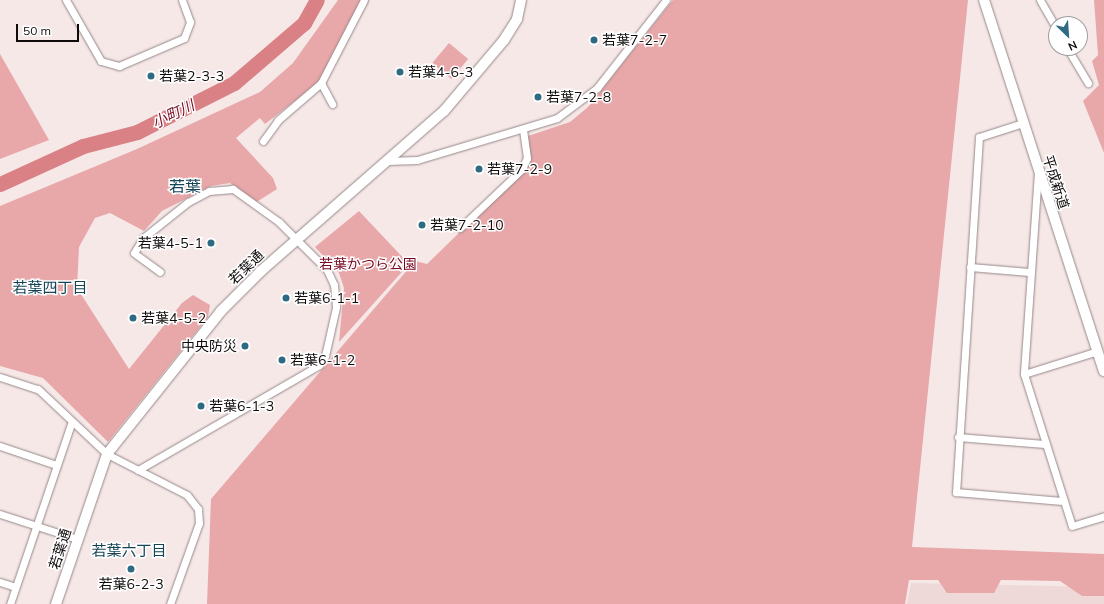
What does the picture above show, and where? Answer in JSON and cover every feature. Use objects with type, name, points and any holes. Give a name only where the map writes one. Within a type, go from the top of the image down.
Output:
[{"type":"street","points":[[66,0],[101,61],[118,66],[184,38],[190,22],[182,0]]},
{"type":"street","points":[[263,141],[278,120],[321,83],[364,0]]},
{"type":"street","name":"若葉通","points":[[56,604],[107,454],[221,311],[297,238],[444,111],[504,40],[517,19],[521,0]]},
{"type":"street","points":[[387,161],[417,160],[523,131],[557,118],[589,95],[643,33],[666,0]]},
{"type":"street","name":"平成新道","points":[[984,0],[1038,171],[1104,371]]},
{"type":"street","points":[[1040,0],[1049,16]]},
{"type":"street","points":[[1072,56],[1088,83]]},
{"type":"street","points":[[321,83],[332,104]]},
{"type":"street","points":[[1023,123],[979,137],[958,437],[956,492],[1062,501]]},
{"type":"street","points":[[460,228],[522,168],[527,158],[523,131]]},
{"type":"street","points":[[1038,171],[1029,272],[1024,374],[1044,444],[1062,501],[1072,526],[1104,516]]},
{"type":"street","points":[[138,470],[308,373],[325,356],[336,307],[334,285],[327,270],[297,238],[243,194],[223,187],[209,191],[167,215],[134,253],[160,272]]},
{"type":"street","points":[[970,267],[1029,272]]},
{"type":"street","points":[[1024,374],[1098,351]]},
{"type":"street","points":[[0,377],[38,389],[71,424],[107,454],[187,495],[198,508],[199,523],[170,604]]},
{"type":"street","points":[[10,604],[35,526],[71,424]]},
{"type":"street","points":[[958,437],[1044,444]]},
{"type":"street","points":[[0,446],[56,465]]},
{"type":"street","points":[[0,514],[77,539]]},
{"type":"street","points":[[0,582],[16,587]]},
{"type":"shaded area","points":[[911,583],[1104,587],[1104,604],[907,604]]},
{"type":"green space","points":[[338,0],[369,0],[318,83],[265,124],[260,118],[236,138],[273,178],[277,189],[255,203],[230,183],[211,186],[162,211],[144,231],[110,213],[95,218],[79,247],[77,288],[129,369],[182,303],[193,295],[210,305],[208,317],[108,442],[43,378],[0,366],[0,206],[137,149],[260,92],[293,63]]},
{"type":"green space","points":[[673,0],[968,0],[912,547],[1104,554],[1104,596],[1082,596],[1060,581],[1001,580],[994,593],[947,593],[938,580],[909,580],[905,604],[207,604],[211,499],[415,261],[427,264],[531,163],[528,136],[570,122],[588,107]]},
{"type":"green space","points":[[1094,0],[1104,0],[1104,153],[1083,101],[1099,85],[1092,61],[1098,55]]},
{"type":"green space","points":[[449,43],[468,59],[451,79],[432,63]]},
{"type":"green space","points":[[0,54],[49,140],[0,159]]},
{"type":"green space","name":"若葉かつら公園","points":[[359,211],[409,264],[339,342],[344,288],[339,273],[315,247]]},
{"type":"waterway","name":"小町川","points":[[0,184],[83,146],[137,132],[234,83],[304,23],[317,0]]},
{"type":"place","name":"若葉7-2-7","points":[[594,40]]},
{"type":"place","name":"若葉4-6-3","points":[[400,72]]},
{"type":"place","name":"若葉2-3-3","points":[[151,76]]},
{"type":"place","name":"若葉7-2-8","points":[[538,97]]},
{"type":"place","name":"若葉7-2-9","points":[[479,169]]},
{"type":"place","name":"若葉7-2-10","points":[[422,225]]},
{"type":"place","name":"若葉4-5-1","points":[[211,243]]},
{"type":"place","name":"若葉6-1-1","points":[[286,298]]},
{"type":"place","name":"若葉4-5-2","points":[[133,318]]},
{"type":"place","name":"中央防災","points":[[245,346]]},
{"type":"place","name":"若葉6-1-2","points":[[282,360]]},
{"type":"place","name":"若葉6-1-3","points":[[201,406]]},
{"type":"place","name":"若葉6-2-3","points":[[131,569]]},
{"type":"district","name":"若葉","points":[[185,186]]},
{"type":"district","name":"若葉四丁目","points":[[50,288]]},
{"type":"district","name":"若葉六丁目","points":[[129,551]]}]
